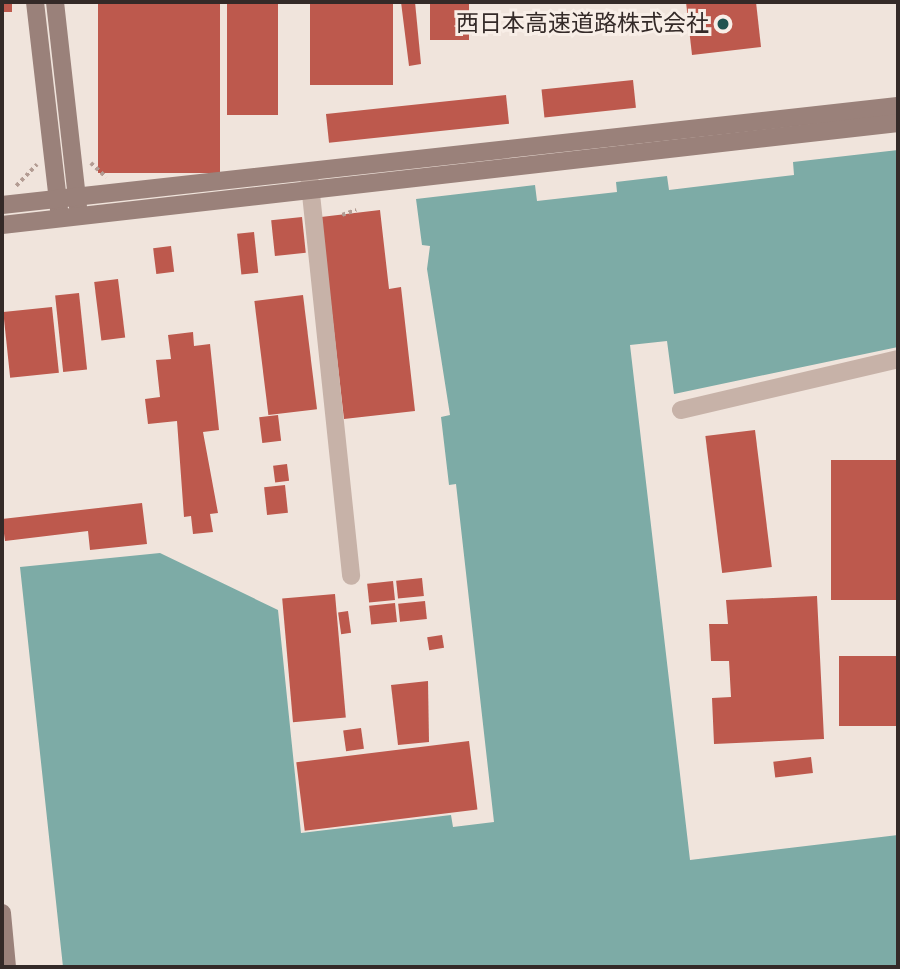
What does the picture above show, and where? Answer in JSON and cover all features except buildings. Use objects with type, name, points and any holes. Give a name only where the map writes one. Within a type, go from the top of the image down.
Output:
[{"type":"street","points":[[35,2],[60,218]]},
{"type":"street","points":[[55,2],[79,216]]},
{"type":"street","points":[[2,225],[79,216],[310,180],[898,106]]},
{"type":"street","points":[[2,205],[310,180],[898,123]]},
{"type":"street","points":[[310,180],[351,576]]},
{"type":"street","points":[[681,410],[898,359]]},
{"type":"street","points":[[2,922],[8,967]]},
{"type":"path","points":[[342,213],[356,210]]},
{"type":"water","points":[[898,150],[898,347],[674,394],[667,341],[630,345],[690,860],[898,835],[898,967],[63,967],[20,567],[160,553],[278,610],[301,833],[451,815],[453,827],[494,822],[456,484],[449,485],[441,417],[450,415],[427,269],[430,246],[422,245],[416,199],[535,185],[537,201],[617,192],[616,182],[667,176],[669,190],[794,175],[793,162]]},
{"type":"place","name":"西日本高速道路株式会社","points":[[723,24]]}]
